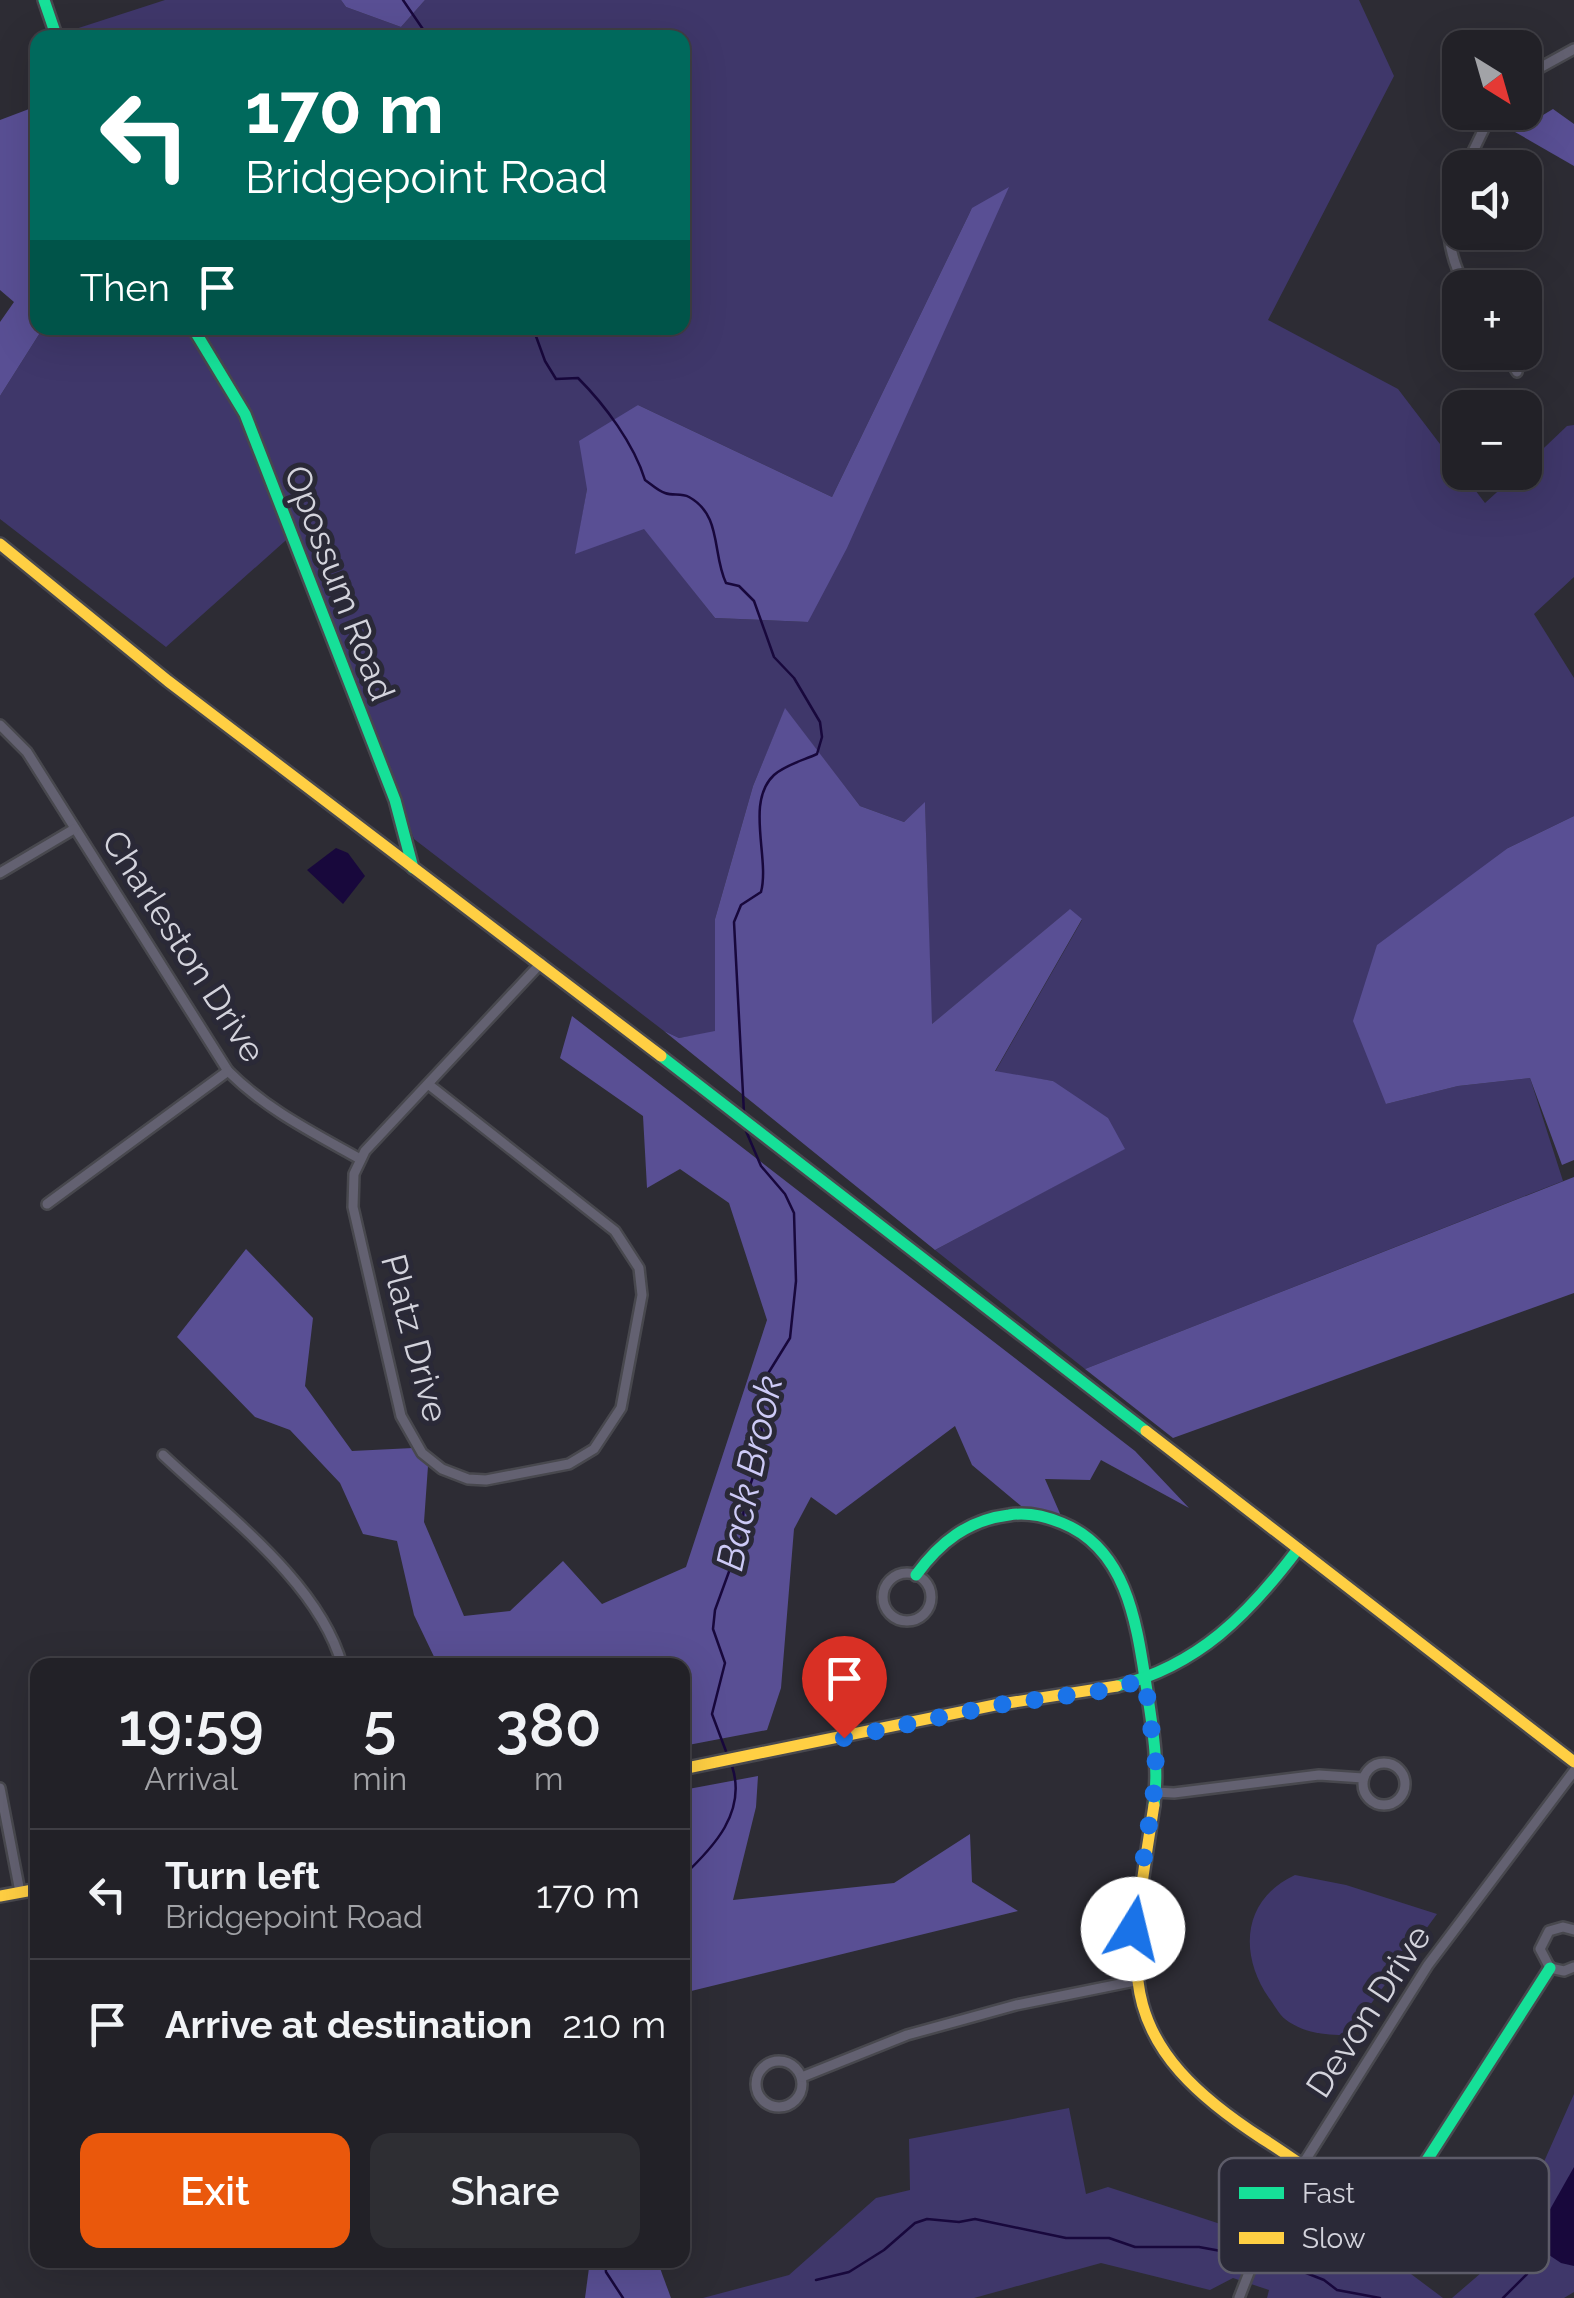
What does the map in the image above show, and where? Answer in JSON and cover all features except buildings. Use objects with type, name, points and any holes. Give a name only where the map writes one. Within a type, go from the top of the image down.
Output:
[{"type":"main road","points":[[44,0],[55,30]]},
{"type":"main road","name":"Opossum Road","points":[[196,335],[245,414],[395,800],[414,868]]},
{"type":"main road","points":[[0,544],[168,681],[541,963],[1574,1762]]},
{"type":"main road","points":[[916,1575],[943,1542],[984,1519],[1034,1514],[1072,1526],[1105,1552],[1120,1576],[1133,1614],[1157,1751],[1155,1792],[1133,1929],[1134,1981],[1151,2031],[1182,2077],[1210,2104],[1295,2158]]},
{"type":"main road","points":[[690,1768],[997,1705],[1100,1691],[1145,1680],[1197,1654],[1231,1629],[1298,1549]]},
{"type":"main road","points":[[0,1896],[30,1890]]},
{"type":"main road","points":[[1428,2158],[1550,1968]]},
{"type":"street","points":[[1542,67],[1574,49]]},
{"type":"street","name":"Charleston Drive","points":[[0,725],[27,752],[228,1071],[255,1098],[287,1120],[360,1159]]},
{"type":"street","points":[[0,873],[74,829]]},
{"type":"street","points":[[360,1159],[541,963]]},
{"type":"street","points":[[47,1204],[228,1071]]},
{"type":"street","name":"Platz Drive","points":[[360,1159],[352,1186],[353,1208],[401,1416],[422,1453],[442,1469],[468,1479],[486,1480],[569,1464],[594,1449],[621,1408],[642,1295],[639,1268],[615,1231],[428,1084]]},
{"type":"street","points":[[164,1455],[300,1588],[324,1623],[339,1658]]},
{"type":"street","points":[[900,1574],[916,1575],[927,1585],[928,1606],[911,1620],[896,1618],[883,1599],[887,1584],[900,1574]]},
{"type":"street","points":[[1155,1792],[1319,1775],[1363,1778],[1377,1764],[1390,1764],[1401,1772],[1404,1792],[1395,1803],[1380,1806],[1364,1792],[1363,1778]]},
{"type":"street","name":"Devon Drive","points":[[1308,2158],[1428,1966],[1574,1771]]},
{"type":"street","points":[[0,1788],[20,1892]]},
{"type":"street","points":[[1574,1930],[1556,1928],[1544,1936],[1541,1956],[1550,1968],[1564,1971],[1574,1967]]},
{"type":"street","points":[[802,2077],[908,2035],[1016,2005],[1134,1981]]},
{"type":"street","points":[[772,2062],[786,2062],[802,2077],[801,2093],[783,2107],[768,2104],[757,2092],[756,2078],[772,2062]]},
{"type":"street","name":"Devon Drive","points":[[1240,2298],[1250,2273]]},
{"type":"shaded area","points":[[165,0],[341,0],[346,7],[401,27],[425,0],[1359,0],[1394,76],[1268,320],[1398,389],[1442,447],[1442,490],[1475,490],[1485,503],[1499,490],[1542,490],[1542,450],[1567,426],[1574,425],[1574,577],[1534,614],[1574,678],[1574,816],[1508,848],[1386,1104],[1458,1086],[1530,1078],[1563,1181],[1085,1369],[935,1250],[1124,1149],[1053,1081],[995,1072],[1082,920],[1069,910],[931,1025],[925,803],[904,822],[860,806],[785,709],[753,786],[715,919],[715,1032],[679,1038],[664,1031],[414,839],[294,533],[166,647],[0,519],[0,396],[39,335],[690,335],[690,30],[72,30]],"holes":[[[972,208],[808,622],[715,618],[644,528],[576,553],[587,489],[638,405],[832,497]]]},
{"type":"shaded area","points":[[341,0],[425,0],[401,27],[346,7]]},
{"type":"shaded area","points":[[30,109],[30,335],[39,335],[0,396],[0,322],[14,302],[0,290],[0,120]]},
{"type":"shaded area","points":[[1553,109],[1574,124],[1574,166],[1515,132],[1542,130],[1542,116]]},
{"type":"shaded area","points":[[1009,187],[847,548],[808,622],[715,618],[644,529],[575,554],[587,489],[579,441],[638,405],[832,497],[972,208]]},
{"type":"shaded area","points":[[785,708],[860,806],[904,822],[925,802],[932,1024],[1070,909],[1082,919],[995,1071],[1053,1081],[1108,1118],[1125,1149],[935,1250],[664,1031],[679,1038],[715,1031],[715,919],[753,786]]},
{"type":"shaded area","points":[[1574,816],[1574,1160],[1562,1165],[1530,1078],[1458,1086],[1386,1104],[1353,1021],[1377,945],[1508,848]]},
{"type":"shaded area","points":[[336,848],[348,853],[365,876],[343,904],[307,870]]},
{"type":"shaded area","points":[[572,1016],[1135,1451],[1189,1508],[1101,1460],[1090,1480],[1045,1479],[1065,1525],[1033,1516],[972,1465],[955,1426],[836,1515],[811,1497],[794,1529],[781,1688],[767,1730],[690,1745],[690,1658],[435,1658],[414,1615],[397,1541],[363,1534],[340,1483],[290,1430],[255,1417],[177,1337],[246,1249],[313,1318],[305,1386],[352,1451],[413,1448],[428,1466],[424,1522],[464,1616],[510,1611],[563,1561],[602,1604],[686,1567],[767,1320],[729,1203],[680,1169],[647,1188],[643,1116],[560,1058]]},
{"type":"shaded area","points":[[1574,1177],[1574,1293],[1173,1438],[1085,1369]]},
{"type":"shaded area","points":[[758,1776],[756,1807],[733,1900],[894,1883],[970,1834],[972,1882],[1018,1911],[690,1991],[690,1789]]},
{"type":"shaded area","points":[[1295,1875],[1346,1885],[1437,1914],[1348,2035],[1310,2031],[1286,2020],[1259,1981],[1253,1963],[1251,1929],[1256,1913],[1278,1885]]},
{"type":"shaded area","points":[[1574,2094],[1574,2292],[1564,2298],[1452,2298],[1481,2273],[1549,2273],[1549,2158],[1546,2158]]},
{"type":"shaded area","points":[[1069,2108],[1086,2194],[1108,2187],[1219,2224],[1219,2273],[1410,2273],[1443,2298],[1267,2298],[1269,2290],[1233,2278],[1210,2290],[1101,2263],[974,2298],[703,2298],[789,2275],[876,2198],[910,2190],[909,2139]]},
{"type":"shaded area","points":[[1574,2167],[1574,2266],[1549,2255],[1549,2211]]},
{"type":"shaded area","points":[[589,2268],[660,2268],[671,2298],[585,2298]]},
{"type":"waterway","name":"Back Brook","points":[[403,0],[424,30]]},
{"type":"waterway","name":"Back Brook","points":[[536,335],[556,379],[578,378],[608,413],[626,439],[645,480],[662,492],[689,497],[707,514],[726,583],[739,586],[754,601],[774,657],[794,678],[820,722],[822,737],[817,754],[778,771],[765,786],[760,815],[761,892],[741,905],[734,922],[744,1113]]},
{"type":"waterway","name":"Back Brook","points":[[727,1754],[712,1714],[725,1663],[713,1629],[715,1610],[742,1536],[744,1503],[764,1445],[759,1412],[764,1380],[790,1338],[796,1281],[794,1213],[785,1194],[761,1166],[746,1131]]},
{"type":"waterway","name":"Back Brook","points":[[690,1869],[716,1841],[731,1813],[735,1799],[732,1766]]},
{"type":"waterway","points":[[816,2280],[849,2272],[884,2250],[915,2223],[927,2219],[975,2219],[1066,2238],[1109,2238],[1135,2247],[1219,2251]]},
{"type":"waterway","name":"Back Brook","points":[[606,2268],[623,2298]]},
{"type":"waterway","points":[[1306,2273],[1337,2290],[1380,2298]]},
{"type":"waterway","points":[[1503,2298],[1527,2274]]},
{"type":"traffic: fast","points":[[44,0],[54,30]]},
{"type":"traffic: fast","points":[[197,335],[245,414],[395,800],[413,868]]},
{"type":"traffic: fast","points":[[661,1056],[1146,1431]]},
{"type":"traffic: fast","points":[[916,1575],[956,1534],[1009,1515],[1036,1515],[1062,1523],[1084,1535],[1102,1552],[1126,1594],[1139,1642],[1155,1748],[1154,1805]]},
{"type":"traffic: fast","points":[[1117,1686],[1173,1665],[1220,1634],[1241,1616],[1298,1549]]},
{"type":"traffic: fast","points":[[1428,2158],[1550,1968]]},
{"type":"traffic: slow","points":[[0,544],[168,681],[661,1056]]},
{"type":"traffic: slow","points":[[1146,1431],[1574,1762]]},
{"type":"traffic: slow","points":[[690,1767],[995,1705],[1117,1686]]},
{"type":"traffic: slow","points":[[1154,1805],[1138,1912],[1136,1956],[1140,1995],[1153,2032],[1176,2067],[1212,2102],[1292,2158]]},
{"type":"traffic: slow","points":[[0,1896],[30,1890]]},
{"type":"route","points":[[844,1738],[997,1705],[1100,1691],[1145,1680],[1157,1772],[1133,1929]]}]
